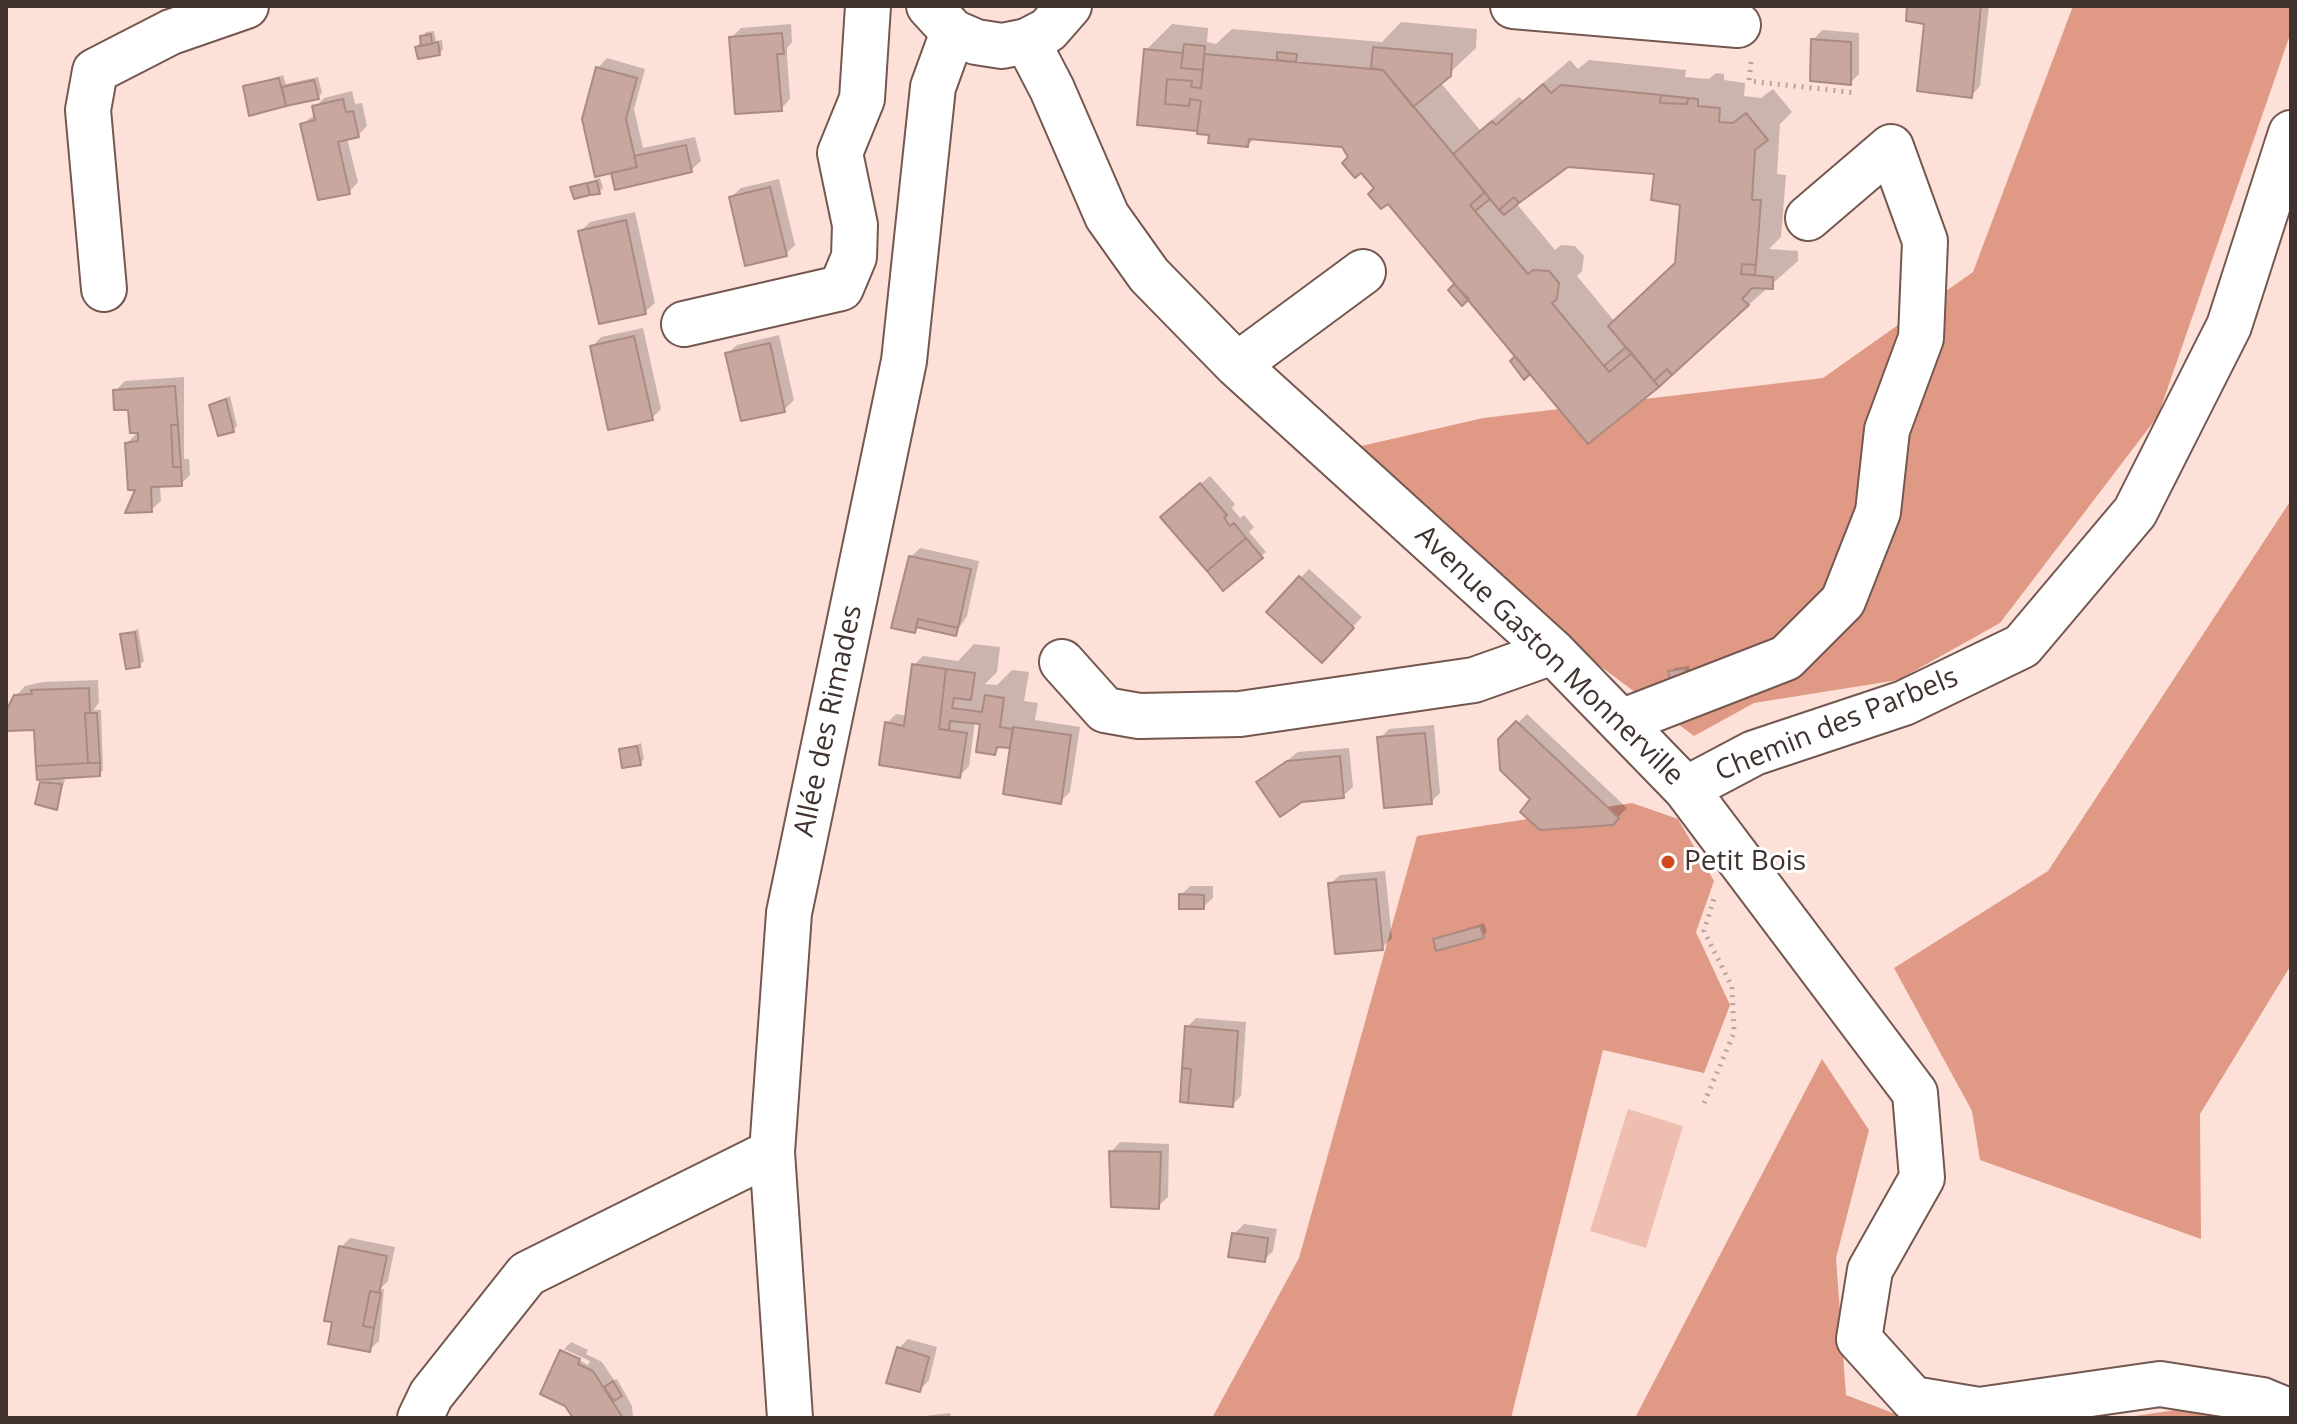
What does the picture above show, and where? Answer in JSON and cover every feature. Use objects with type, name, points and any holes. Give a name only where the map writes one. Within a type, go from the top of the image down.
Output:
[{"type":"street","points":[[104,289],[88,110],[95,71],[171,32],[246,6]]},
{"type":"street","points":[[684,324],[841,288],[854,257],[855,225],[840,153],[862,99],[868,6]]},
{"type":"street","points":[[941,19],[976,42],[1002,46],[1027,41],[1048,30],[1069,6]]},
{"type":"street","points":[[1513,6],[1738,25]]},
{"type":"street","name":"Allée des Rimades","points":[[790,1418],[772,1152],[789,913],[904,361],[941,19]]},
{"type":"street","name":"Avenue Gaston Monnerville","points":[[1027,41],[1107,216],[1149,275],[1237,365],[1553,652],[1686,789],[1915,1093],[1922,1178],[1870,1270],[1859,1339],[1913,1399],[1979,1410],[2160,1384],[2262,1400],[2291,1412]]},
{"type":"street","name":"Chemin des Parbels","points":[[1686,789],[1754,753],[1904,703],[2022,646],[2135,512],[2229,326],[2291,133]]},
{"type":"street","points":[[1621,722],[1786,658],[1843,601],[1878,512],[1887,430],[1921,338],[1925,241],[1891,147],[1808,218]]},
{"type":"street","points":[[1237,365],[1363,272]]},
{"type":"street","points":[[1062,662],[1105,710],[1139,716],[1240,714],[1474,680],[1553,652]]},
{"type":"street","points":[[420,1418],[431,1395],[527,1274],[772,1152]]},
{"type":"path","points":[[1738,25],[1753,29],[1749,81],[1857,93]]},
{"type":"path","points":[[1704,1103],[1734,1033],[1732,987],[1704,931],[1731,846]]},
{"type":"shaded area","points":[[2073,6],[2291,6],[2291,32],[2158,416],[2000,623],[1898,680],[1754,703],[1694,736],[1318,456],[1483,418],[1823,378],[1973,272]]},
{"type":"shaded area","points":[[2291,500],[2291,965],[2200,1114],[2201,1239],[1980,1160],[1972,1111],[1894,968],[2048,871]]},
{"type":"shaded area","points":[[1632,803],[1678,819],[1714,881],[1696,932],[1730,1005],[1704,1073],[1603,1050],[1511,1418],[1212,1418],[1299,1258],[1417,836]]},
{"type":"shaded area","points":[[1822,1059],[1869,1130],[1836,1258],[1846,1395],[1906,1418],[1635,1418]]},
{"type":"shaded area","points":[[1628,1109],[1683,1126],[1646,1248],[1590,1231]]},
{"type":"shaded area","points":[[2231,1402],[2235,1418],[2121,1418]]},
{"type":"building","points":[[1907,6],[1981,6],[1972,98],[1917,91],[1924,24],[1906,21]]},
{"type":"building","points":[[782,33],[784,54],[777,54],[782,111],[735,114],[729,37]]},
{"type":"building","points":[[431,34],[432,44],[421,46],[420,36]]},
{"type":"building","points":[[1811,39],[1851,42],[1851,85],[1810,81]]},
{"type":"building","points":[[438,42],[440,55],[418,59],[415,47]]},
{"type":"building","points":[[1184,44],[1205,46],[1203,70],[1181,68]]},
{"type":"building","points":[[1373,47],[1452,54],[1451,76],[1413,107],[1383,70],[1371,68]]},
{"type":"building","points":[[1144,49],[1183,53],[1181,68],[1203,70],[1201,88],[1191,87],[1192,81],[1167,79],[1165,104],[1189,106],[1190,99],[1201,101],[1197,131],[1137,125]]},
{"type":"building","points":[[1277,52],[1297,54],[1296,62],[1277,60]]},
{"type":"building","points":[[1204,54],[1383,70],[1485,192],[1470,205],[1528,274],[1533,270],[1549,271],[1559,283],[1557,299],[1552,303],[1609,372],[1632,353],[1659,387],[1588,444],[1388,204],[1381,209],[1368,194],[1374,188],[1361,173],[1355,178],[1342,163],[1348,157],[1342,147],[1249,139],[1248,147],[1208,143],[1209,135],[1197,134],[1201,101],[1190,99],[1189,106],[1165,104],[1167,79],[1192,81],[1191,87],[1201,88]]},
{"type":"building","points":[[596,67],[637,78],[626,119],[637,167],[595,177],[582,119]]},
{"type":"building","points":[[279,78],[286,106],[249,116],[243,86]]},
{"type":"building","points":[[314,80],[319,99],[286,106],[282,87]]},
{"type":"building","points":[[1543,84],[1551,93],[1561,85],[1661,95],[1660,103],[1687,104],[1688,98],[1698,99],[1698,106],[1720,108],[1719,122],[1733,123],[1746,113],[1768,140],[1755,150],[1752,200],[1761,200],[1756,265],[1742,264],[1741,274],[1773,277],[1773,289],[1752,288],[1742,299],[1749,305],[1672,375],[1667,369],[1654,381],[1608,326],[1675,263],[1680,205],[1651,200],[1654,174],[1568,167],[1519,203],[1514,197],[1499,210],[1453,154],[1492,121],[1496,125]]},
{"type":"building","points":[[1661,95],[1688,98],[1687,104],[1660,103]]},
{"type":"building","points":[[343,99],[346,112],[353,111],[359,137],[338,142],[350,194],[318,200],[300,124],[315,120],[312,106]]},
{"type":"building","points":[[686,145],[692,172],[615,190],[611,173],[637,167],[634,156]]},
{"type":"building","points":[[597,181],[600,194],[590,195],[587,183]]},
{"type":"building","points":[[587,183],[590,195],[574,199],[570,187]]},
{"type":"building","points":[[770,187],[787,256],[745,266],[729,197]]},
{"type":"building","points":[[1485,192],[1490,199],[1475,211],[1470,205]]},
{"type":"building","points":[[1514,197],[1519,203],[1504,215],[1499,210]]},
{"type":"building","points":[[626,220],[646,314],[599,324],[578,231]]},
{"type":"building","points":[[1742,264],[1756,265],[1755,275],[1741,274]]},
{"type":"building","points":[[1454,284],[1469,299],[1462,306],[1448,290]]},
{"type":"building","points":[[634,336],[653,420],[608,430],[590,346]]},
{"type":"building","points":[[770,343],[785,412],[741,421],[725,353]]},
{"type":"building","points":[[1626,347],[1632,353],[1609,372],[1604,366]]},
{"type":"building","points":[[1515,356],[1530,374],[1524,380],[1510,361]]},
{"type":"building","points":[[1667,369],[1672,375],[1659,387],[1654,381]]},
{"type":"building","points":[[175,386],[178,425],[171,425],[173,467],[181,467],[182,486],[151,487],[152,512],[125,513],[135,490],[128,490],[125,443],[138,441],[138,433],[130,433],[128,410],[114,410],[113,390]]},
{"type":"building","points":[[226,399],[234,432],[218,436],[209,405]]},
{"type":"building","points":[[171,425],[178,425],[181,467],[173,467]]},
{"type":"building","points":[[1200,483],[1227,515],[1224,518],[1230,526],[1234,523],[1246,538],[1207,571],[1160,517]]},
{"type":"building","points":[[1246,538],[1263,558],[1223,591],[1207,571]]},
{"type":"building","points":[[909,556],[971,569],[958,628],[918,619],[915,633],[891,628]]},
{"type":"building","points":[[1299,576],[1354,628],[1322,663],[1266,612]]},
{"type":"building","points":[[918,619],[958,628],[956,636],[916,627]]},
{"type":"building","points":[[135,632],[140,667],[126,669],[120,634]]},
{"type":"building","points":[[912,664],[946,669],[939,729],[967,733],[960,778],[879,765],[885,722],[904,726]]},
{"type":"building","points":[[946,669],[975,673],[971,700],[954,698],[952,708],[982,712],[985,695],[1004,698],[1000,727],[1013,729],[1010,748],[997,747],[995,755],[976,752],[980,724],[950,721],[949,730],[939,729]]},
{"type":"building","points":[[1685,669],[1687,682],[1671,684],[1668,671]]},
{"type":"building","points":[[89,688],[90,713],[85,713],[88,763],[36,766],[34,730],[6,731],[6,711],[14,695],[32,694],[31,690]]},
{"type":"building","points":[[85,713],[97,713],[100,763],[88,763]]},
{"type":"building","points":[[1516,721],[1619,818],[1613,825],[1540,830],[1520,812],[1530,799],[1500,770],[1498,739]]},
{"type":"building","points":[[1013,727],[1071,735],[1061,804],[1003,794]]},
{"type":"building","points":[[1425,733],[1432,804],[1384,808],[1377,737]]},
{"type":"building","points":[[637,746],[641,765],[622,768],[619,749]]},
{"type":"building","points":[[1340,756],[1344,798],[1302,802],[1280,817],[1256,782],[1287,761]]},
{"type":"building","points":[[100,763],[100,776],[37,780],[36,766]]},
{"type":"building","points":[[40,782],[62,784],[57,810],[35,804]]},
{"type":"building","points":[[1376,879],[1383,950],[1335,954],[1328,883]]},
{"type":"building","points":[[1179,894],[1204,895],[1204,909],[1179,909]]},
{"type":"building","points":[[1480,926],[1484,938],[1436,951],[1433,939]]},
{"type":"building","points":[[1185,1026],[1238,1031],[1233,1107],[1188,1103],[1191,1069],[1182,1068]]},
{"type":"building","points":[[1182,1068],[1191,1069],[1188,1103],[1180,1102]]},
{"type":"building","points":[[1109,1151],[1161,1152],[1159,1209],[1111,1207]]},
{"type":"building","points":[[1232,1233],[1268,1238],[1265,1262],[1228,1257]]},
{"type":"building","points":[[339,1246],[387,1256],[379,1293],[370,1291],[363,1326],[374,1328],[370,1352],[328,1344],[332,1322],[324,1321]]},
{"type":"building","points":[[370,1291],[381,1293],[374,1328],[363,1326]]},
{"type":"building","points":[[897,1347],[929,1357],[920,1392],[886,1383]]},
{"type":"building","points":[[560,1350],[580,1359],[578,1364],[593,1371],[623,1418],[573,1418],[565,1406],[540,1394]]},
{"type":"building","points":[[613,1381],[622,1396],[614,1401],[604,1387]]},
{"type":"place","name":"Petit Bois","points":[[1668,862]]}]
